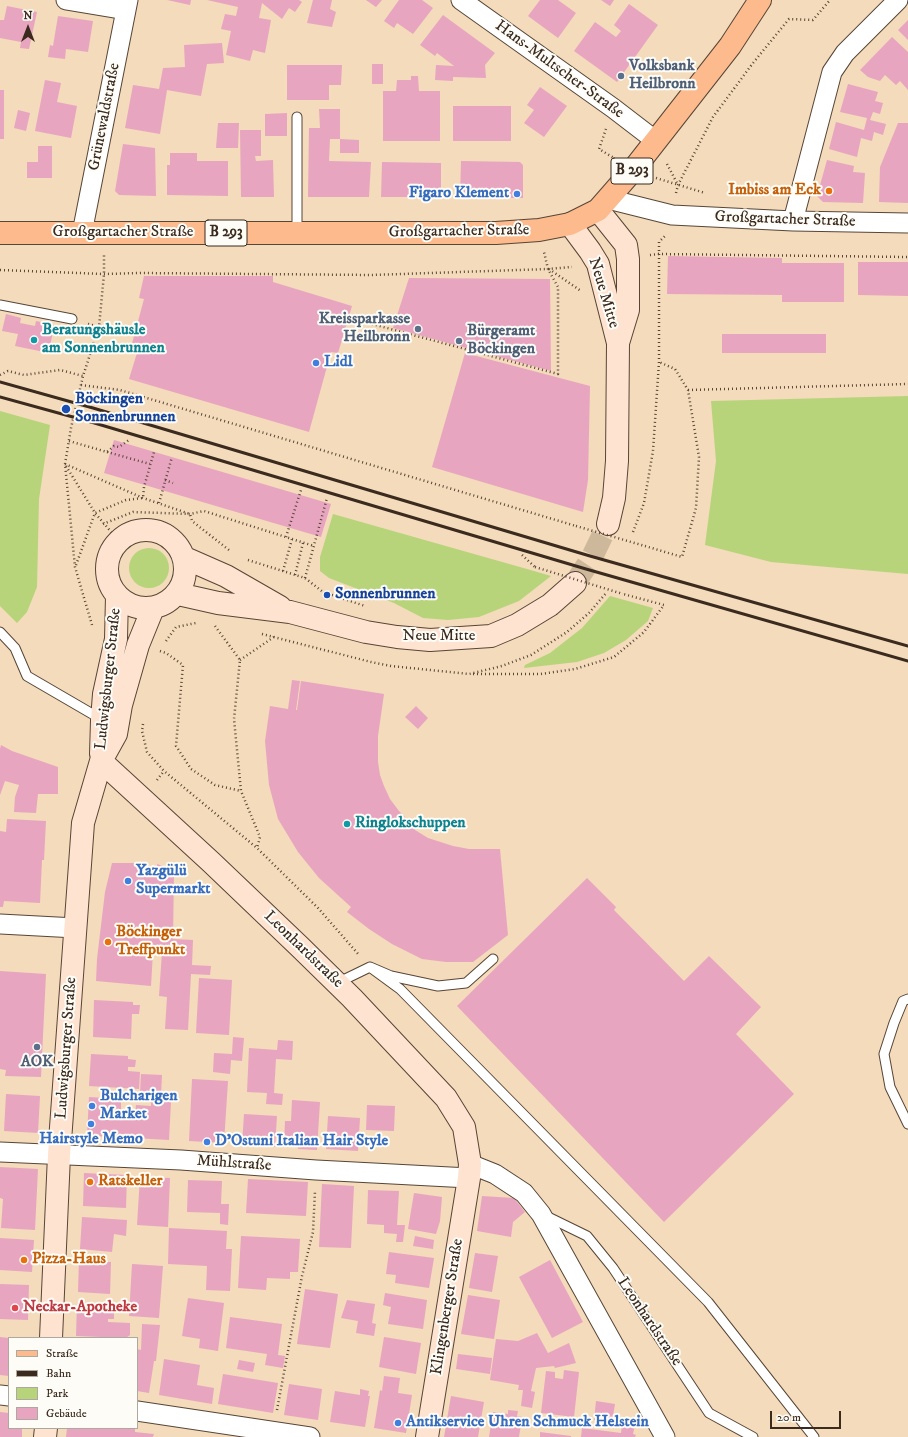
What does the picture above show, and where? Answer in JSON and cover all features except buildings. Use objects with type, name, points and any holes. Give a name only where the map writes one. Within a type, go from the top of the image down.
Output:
[{"type":"main road","name":"B 293","points":[[603,205],[656,141],[730,46],[760,0]]},
{"type":"main road","name":"Großgartacher Straße","points":[[0,233],[496,233],[539,230],[570,224],[603,205]]},
{"type":"street","points":[[66,0],[127,5]]},
{"type":"street","name":"Hans-Multscher-Straße","points":[[461,0],[613,108],[656,141]]},
{"type":"street","points":[[793,221],[832,72],[845,53],[898,0]]},
{"type":"street","name":"Grünewaldstraße","points":[[82,233],[127,5]]},
{"type":"street","name":"Großgartacher Straße","points":[[603,205],[672,216],[793,221],[908,223]]},
{"type":"street","name":"Neue Mitte","points":[[603,205],[626,245],[628,259],[628,310],[618,343]]},
{"type":"street","name":"Neue Mitte","points":[[570,224],[598,264],[618,343],[617,461],[614,498],[608,524]]},
{"type":"street","points":[[136,530],[157,530],[174,541],[185,558],[186,577],[178,594],[167,603],[153,608],[133,607],[117,596],[107,578],[108,558],[118,540],[136,530]]},
{"type":"street","name":"Neue Mitte","points":[[185,558],[226,576],[290,612]]},
{"type":"street","name":"Neue Mitte","points":[[178,594],[218,603],[290,612],[366,632],[430,640],[491,636],[517,625],[550,605],[575,583]]},
{"type":"street","name":"Ludwigsburger Straße","points":[[109,727],[104,694],[116,639],[117,596]]},
{"type":"street","name":"Ludwigsburger Straße","points":[[51,1337],[59,1155],[83,822],[101,761],[109,727],[122,705],[138,645],[153,608]]},
{"type":"street","name":"Leonhardstraße","points":[[101,761],[212,862],[337,983],[446,1098],[464,1127],[469,1171],[495,1174],[524,1193],[541,1214],[665,1437]]},
{"type":"street","points":[[0,924],[76,928]]},
{"type":"street","name":"Mühlstraße","points":[[0,1152],[182,1160],[316,1170],[469,1171]]},
{"type":"street","name":"Klingenberger Straße","points":[[427,1437],[469,1171]]},
{"type":"street","points":[[138,1411],[310,1437]]},
{"type":"lane","points":[[297,117],[297,234]]},
{"type":"lane","points":[[0,305],[72,319]]},
{"type":"lane","points":[[0,632],[15,648],[27,676],[109,727]]},
{"type":"lane","points":[[337,983],[370,967],[391,976],[438,986],[466,983],[493,959]]},
{"type":"lane","points":[[370,967],[400,989],[708,1302],[814,1437]]},
{"type":"lane","points":[[908,999],[903,1002],[894,1023],[884,1054],[890,1087],[908,1124]]},
{"type":"lane","name":"Leonhardstraße","points":[[541,1214],[587,1236],[613,1268],[709,1413],[753,1437]]},
{"type":"path","points":[[633,532],[644,503],[653,451],[659,362],[659,242],[668,233],[678,185],[713,117],[753,63],[789,19],[813,20],[830,0]]},
{"type":"path","points":[[628,259],[659,254],[908,258]]},
{"type":"path","points":[[0,270],[104,274],[372,275],[548,269],[598,264]]},
{"type":"path","points":[[372,324],[558,374],[558,287],[548,269]]},
{"type":"path","points":[[92,627],[75,568],[65,464],[83,376],[99,327],[104,274]]},
{"type":"path","points":[[81,385],[120,390],[682,557],[696,508],[699,457],[688,390],[676,369],[659,362]]},
{"type":"path","points":[[0,375],[8,371],[24,375],[60,370],[83,376]]},
{"type":"path","points":[[688,390],[908,384]]},
{"type":"path","points":[[107,452],[114,446],[119,447],[129,440]]},
{"type":"path","points":[[69,441],[150,464]]},
{"type":"path","points":[[143,498],[144,487],[154,452]]},
{"type":"path","points":[[159,503],[172,457]]},
{"type":"path","points":[[65,464],[143,498],[190,514]]},
{"type":"path","points":[[65,464],[95,514],[118,540]]},
{"type":"path","points":[[165,480],[173,483]]},
{"type":"path","points":[[286,537],[301,490]]},
{"type":"path","points":[[75,568],[95,514],[126,500],[143,498]]},
{"type":"path","points":[[305,578],[327,498]]},
{"type":"path","points":[[103,524],[133,512],[190,514],[204,511],[314,546]]},
{"type":"path","points":[[190,514],[192,521],[232,552]]},
{"type":"path","points":[[283,571],[292,539]]},
{"type":"path","points":[[295,575],[303,543]]},
{"type":"path","points":[[469,674],[542,674],[575,669],[614,657],[644,632],[664,605],[535,567],[522,555]]},
{"type":"path","points":[[244,559],[305,578],[323,592],[370,608]]},
{"type":"path","points":[[220,625],[212,623],[240,660],[234,719],[242,791],[260,837],[257,848]]},
{"type":"path","points":[[259,633],[370,662],[391,666]]},
{"type":"path","points":[[240,660],[275,636]]},
{"type":"path","points":[[156,657],[159,651],[166,653],[183,665],[176,746],[191,769],[215,785],[242,791]]},
{"type":"path","points":[[143,724],[142,732],[147,752],[164,771],[257,848],[318,908],[370,967]]},
{"type":"path","points":[[274,1431],[302,1276],[313,1232],[316,1170]]},
{"type":"green space","points":[[908,396],[908,574],[771,562],[705,545],[716,461],[711,401]]},
{"type":"green space","points":[[0,411],[50,425],[39,499],[37,587],[27,612],[17,623],[0,606]]},
{"type":"green space","points":[[333,514],[551,576],[519,601],[479,617],[448,620],[423,618],[394,603],[329,578],[320,571],[320,557]]},
{"type":"green space","points":[[153,548],[160,551],[166,557],[169,568],[168,576],[160,585],[153,588],[145,588],[138,585],[130,576],[129,564],[132,557],[141,549]]},
{"type":"green space","points":[[610,596],[653,608],[648,621],[626,640],[604,653],[577,662],[524,668],[525,665],[550,653],[582,628]]},
{"type":"tunnel","points":[[575,583],[591,559],[608,524]]},
{"type":"railway","points":[[0,382],[93,408],[590,556],[908,646]]},
{"type":"railway","points":[[0,397],[91,422],[586,569],[908,661]]},
{"type":"place","name":"Volksbank Heilbronn","points":[[621,76]]},
{"type":"place","name":"Imbiss am Eck","points":[[829,191]]},
{"type":"place","name":"Figaro Klement","points":[[517,194]]},
{"type":"place","name":"Kreissparkasse Heilbronn","points":[[418,329]]},
{"type":"place","name":"Beratungshäusle am Sonnenbrunnen","points":[[34,340]]},
{"type":"place","name":"Bürgeramt Böckingen","points":[[459,341]]},
{"type":"place","name":"Lidl","points":[[316,363]]},
{"type":"place","name":"Böckingen Sonnenbrunnen","points":[[66,409]]},
{"type":"place","name":"Sonnenbrunnen","points":[[327,595]]},
{"type":"place","name":"Ringlokschuppen","points":[[347,824]]},
{"type":"place","name":"Yazgülü Supermarkt","points":[[128,881]]},
{"type":"place","name":"Böckinger Treffpunkt","points":[[108,942]]},
{"type":"place","name":"AOK","points":[[37,1047]]},
{"type":"place","name":"Bulcharigen Market","points":[[92,1106]]},
{"type":"place","name":"Hairstyle Memo","points":[[91,1124]]},
{"type":"place","name":"D'Ostuni Italian Hair Style","points":[[207,1142]]},
{"type":"place","name":"Ratskeller","points":[[90,1182]]},
{"type":"place","name":"Pizza-Haus","points":[[24,1260]]},
{"type":"place","name":"Neckar-Apotheke","points":[[15,1308]]},
{"type":"place","name":"Antikservice Uhren Schmuck Helstein","points":[[398,1423]]}]
